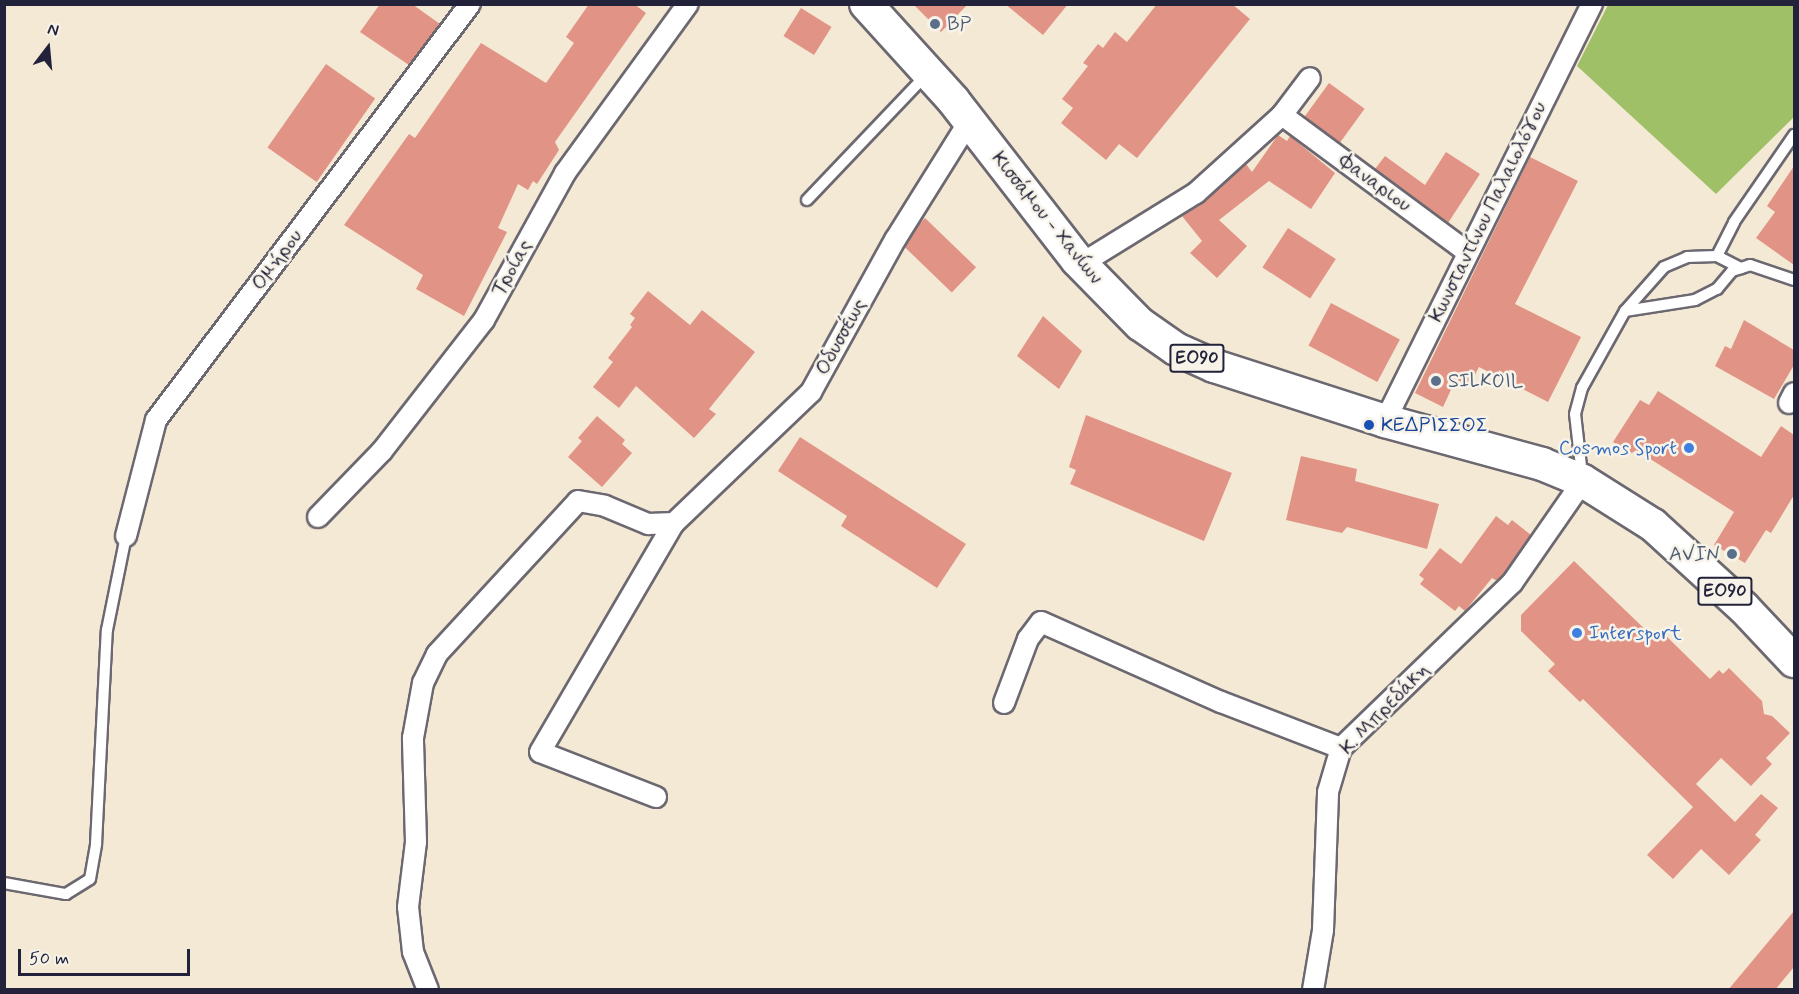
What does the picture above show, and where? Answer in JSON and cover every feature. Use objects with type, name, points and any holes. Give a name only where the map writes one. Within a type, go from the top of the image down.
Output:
[{"type":"main road","name":"Κισσάμου - Χανίων","points":[[866,4],[970,120],[1081,264],[1140,324],[1176,349],[1214,366],[1385,421],[1542,464],[1583,481],[1653,525],[1744,608],[1794,660]]},
{"type":"street","name":"Ομήρου","points":[[126,536],[156,420],[470,4]]},
{"type":"street","name":"Τροίας","points":[[318,517],[382,451],[484,321],[565,173],[688,4]]},
{"type":"street","name":"Κωνσταντίνου Παλαιολόγου","points":[[1385,421],[1592,4]]},
{"type":"street","points":[[1081,264],[1196,193],[1282,115],[1310,78]]},
{"type":"street","name":"Φαναριου","points":[[1282,115],[1467,252]]},
{"type":"street","name":"Οδυσσέως","points":[[656,796],[540,752],[674,523],[811,392],[895,240],[970,120]]},
{"type":"street","name":"Κ. Μπρεδάκη","points":[[1313,990],[1323,930],[1328,792],[1341,748],[1512,583],[1583,481]]},
{"type":"street","points":[[428,990],[413,952],[408,907],[416,842],[413,738],[423,683],[437,654],[578,501],[605,506],[648,524],[674,523]]},
{"type":"street","points":[[1004,703],[1028,639],[1041,621],[1221,702],[1341,748]]},
{"type":"lane","points":[[807,200],[929,72]]},
{"type":"lane","points":[[1717,256],[1734,222],[1794,135]]},
{"type":"lane","points":[[1583,481],[1575,414],[1582,388],[1625,311],[1664,267],[1687,257],[1717,256],[1741,268]]},
{"type":"lane","points":[[1625,311],[1695,300],[1717,289],[1732,271],[1750,265],[1794,280]]},
{"type":"lane","points":[[4,883],[66,894],[90,879],[96,844],[107,630],[126,536]]},
{"type":"green space","points":[[1608,5],[1794,5],[1794,117],[1716,194],[1577,66]]},
{"type":"building","points":[[380,4],[412,4],[440,24],[409,65],[360,32]]},
{"type":"building","points":[[589,4],[634,4],[646,13],[555,142],[559,150],[537,184],[533,181],[528,190],[518,184],[498,228],[507,232],[464,316],[416,289],[423,275],[344,225],[409,134],[415,138],[481,43],[546,83],[574,43],[566,37]]},
{"type":"building","points":[[913,4],[968,4],[941,32]]},
{"type":"building","points":[[1005,4],[1068,4],[1043,35]]},
{"type":"building","points":[[1157,4],[1232,4],[1250,19],[1137,158],[1119,144],[1106,160],[1061,123],[1073,108],[1062,99],[1088,66],[1083,63],[1098,44],[1103,48],[1115,32],[1127,42]]},
{"type":"building","points":[[801,8],[832,27],[814,55],[784,36]]},
{"type":"building","points":[[326,64],[375,98],[317,182],[267,148]]},
{"type":"building","points":[[1329,83],[1365,109],[1340,143],[1304,117]]},
{"type":"building","points":[[1278,135],[1287,141],[1290,136],[1335,173],[1311,209],[1269,181],[1219,220],[1247,246],[1217,278],[1190,253],[1202,241],[1182,216],[1246,164],[1252,172]]},
{"type":"building","points":[[1446,152],[1480,174],[1448,223],[1375,169],[1385,156],[1425,185]]},
{"type":"building","points":[[1530,157],[1578,181],[1515,304],[1581,337],[1548,402],[1479,367],[1469,386],[1456,379],[1443,407],[1415,393]]},
{"type":"building","points":[[1794,166],[1794,265],[1756,238],[1775,212],[1767,206]]},
{"type":"building","points":[[925,218],[976,267],[952,292],[901,243]]},
{"type":"building","points":[[1288,228],[1336,259],[1310,298],[1262,267]]},
{"type":"building","points":[[648,291],[690,325],[702,310],[755,352],[709,409],[716,414],[694,438],[636,386],[619,408],[593,387],[613,362],[608,358],[632,327],[630,325],[635,318],[630,314]]},
{"type":"building","points":[[1331,303],[1400,340],[1377,382],[1308,345]]},
{"type":"building","points":[[1043,316],[1082,351],[1059,389],[1017,356]]},
{"type":"building","points":[[1744,320],[1794,350],[1794,365],[1774,399],[1715,366],[1725,346],[1731,349]]},
{"type":"building","points":[[1658,391],[1761,457],[1781,426],[1794,435],[1794,495],[1771,533],[1766,530],[1745,563],[1714,545],[1734,512],[1636,450],[1632,453],[1613,442],[1640,400],[1649,405]]},
{"type":"building","points":[[1086,415],[1232,473],[1204,541],[1070,484],[1076,470],[1069,467]]},
{"type":"building","points":[[597,416],[625,440],[622,444],[632,453],[602,487],[568,457],[582,441],[578,438]]},
{"type":"building","points":[[800,437],[966,544],[937,588],[841,526],[847,516],[778,471]]},
{"type":"building","points":[[1301,456],[1357,469],[1355,481],[1439,504],[1427,549],[1347,527],[1342,533],[1286,520]]},
{"type":"building","points":[[1496,516],[1508,525],[1512,520],[1531,535],[1497,581],[1492,578],[1465,611],[1459,606],[1455,611],[1420,584],[1424,579],[1419,575],[1440,548],[1461,564]]},
{"type":"building","points":[[1574,561],[1653,637],[1660,630],[1710,679],[1719,670],[1723,674],[1729,668],[1762,701],[1764,714],[1772,716],[1790,733],[1766,758],[1772,764],[1751,786],[1721,758],[1696,784],[1735,822],[1761,794],[1778,808],[1755,835],[1761,840],[1729,875],[1701,849],[1673,879],[1647,855],[1693,807],[1583,699],[1580,702],[1548,671],[1555,664],[1521,631],[1521,615]]},
{"type":"building","points":[[1794,911],[1794,967],[1775,990],[1728,990]]},
{"type":"place","name":"BP","points":[[935,24]]},
{"type":"place","name":"SILKOIL","points":[[1436,381]]},
{"type":"place","name":"ΚΕΔΡΙΣΣΟΣ","points":[[1369,425]]},
{"type":"place","name":"Cosmos Sport","points":[[1689,448]]},
{"type":"place","name":"AVIN","points":[[1732,554]]},
{"type":"place","name":"Intersport","points":[[1577,633]]}]
